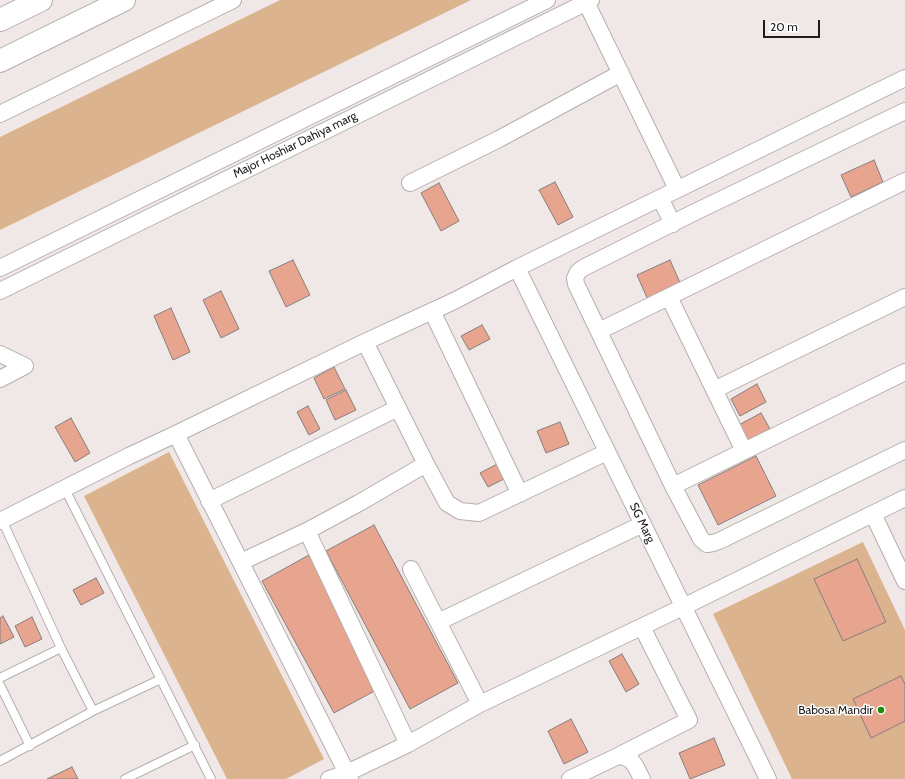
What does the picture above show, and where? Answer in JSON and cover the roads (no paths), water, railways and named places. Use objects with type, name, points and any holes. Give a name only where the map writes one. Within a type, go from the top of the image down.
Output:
[{"type":"main road","points":[[0,20],[41,0]]},
{"type":"main road","points":[[0,61],[124,0]]},
{"type":"street","points":[[0,114],[233,0]]},
{"type":"street","name":"Major Hoshiar Dahiya marg","points":[[0,268],[547,0]]},
{"type":"street","points":[[587,1],[677,189]]},
{"type":"street","name":"Major Hoshiar Dahiya marg","points":[[0,291],[587,1]]},
{"type":"street","points":[[410,183],[499,139],[621,73]]},
{"type":"street","points":[[1,521],[129,456],[454,300],[905,78]]},
{"type":"street","points":[[905,111],[583,268],[578,272],[575,278],[576,284],[673,486],[701,539],[707,544],[713,543],[905,450]]},
{"type":"street","points":[[599,331],[905,181]]},
{"type":"street","points":[[660,198],[673,224]]},
{"type":"street","name":"SG Marg","points":[[517,268],[768,779]]},
{"type":"street","points":[[669,297],[744,451]]},
{"type":"street","points":[[714,390],[905,297]]},
{"type":"street","points":[[432,310],[520,494]]},
{"type":"street","points":[[365,342],[447,503],[460,511],[479,513],[607,452]]},
{"type":"street","points":[[0,354],[26,366],[0,379]]},
{"type":"street","points":[[673,486],[905,372]]},
{"type":"street","points":[[209,501],[398,408]]},
{"type":"street","points":[[176,434],[348,776]]},
{"type":"street","points":[[241,562],[306,531],[359,503],[426,464]]},
{"type":"street","points":[[329,779],[348,776],[480,704],[642,627],[905,498]]},
{"type":"street","points":[[873,514],[905,581]]},
{"type":"street","points":[[438,622],[643,524]]},
{"type":"street","points":[[306,531],[408,744]]},
{"type":"street","points":[[411,569],[480,704]]},
{"type":"street","points":[[570,779],[689,720],[642,627]]},
{"type":"street","points":[[618,756],[631,760],[642,779]]},
{"type":"lane","points":[[65,489],[211,779]]},
{"type":"lane","points":[[1,521],[61,648],[93,711]]},
{"type":"lane","points":[[0,678],[61,648]]},
{"type":"lane","points":[[0,761],[93,711],[161,679]]},
{"type":"lane","points":[[0,685],[30,746]]},
{"type":"lane","points":[[125,779],[195,745]]},
{"type":"place","name":"Babosa Mandir","points":[[881,710]]}]
